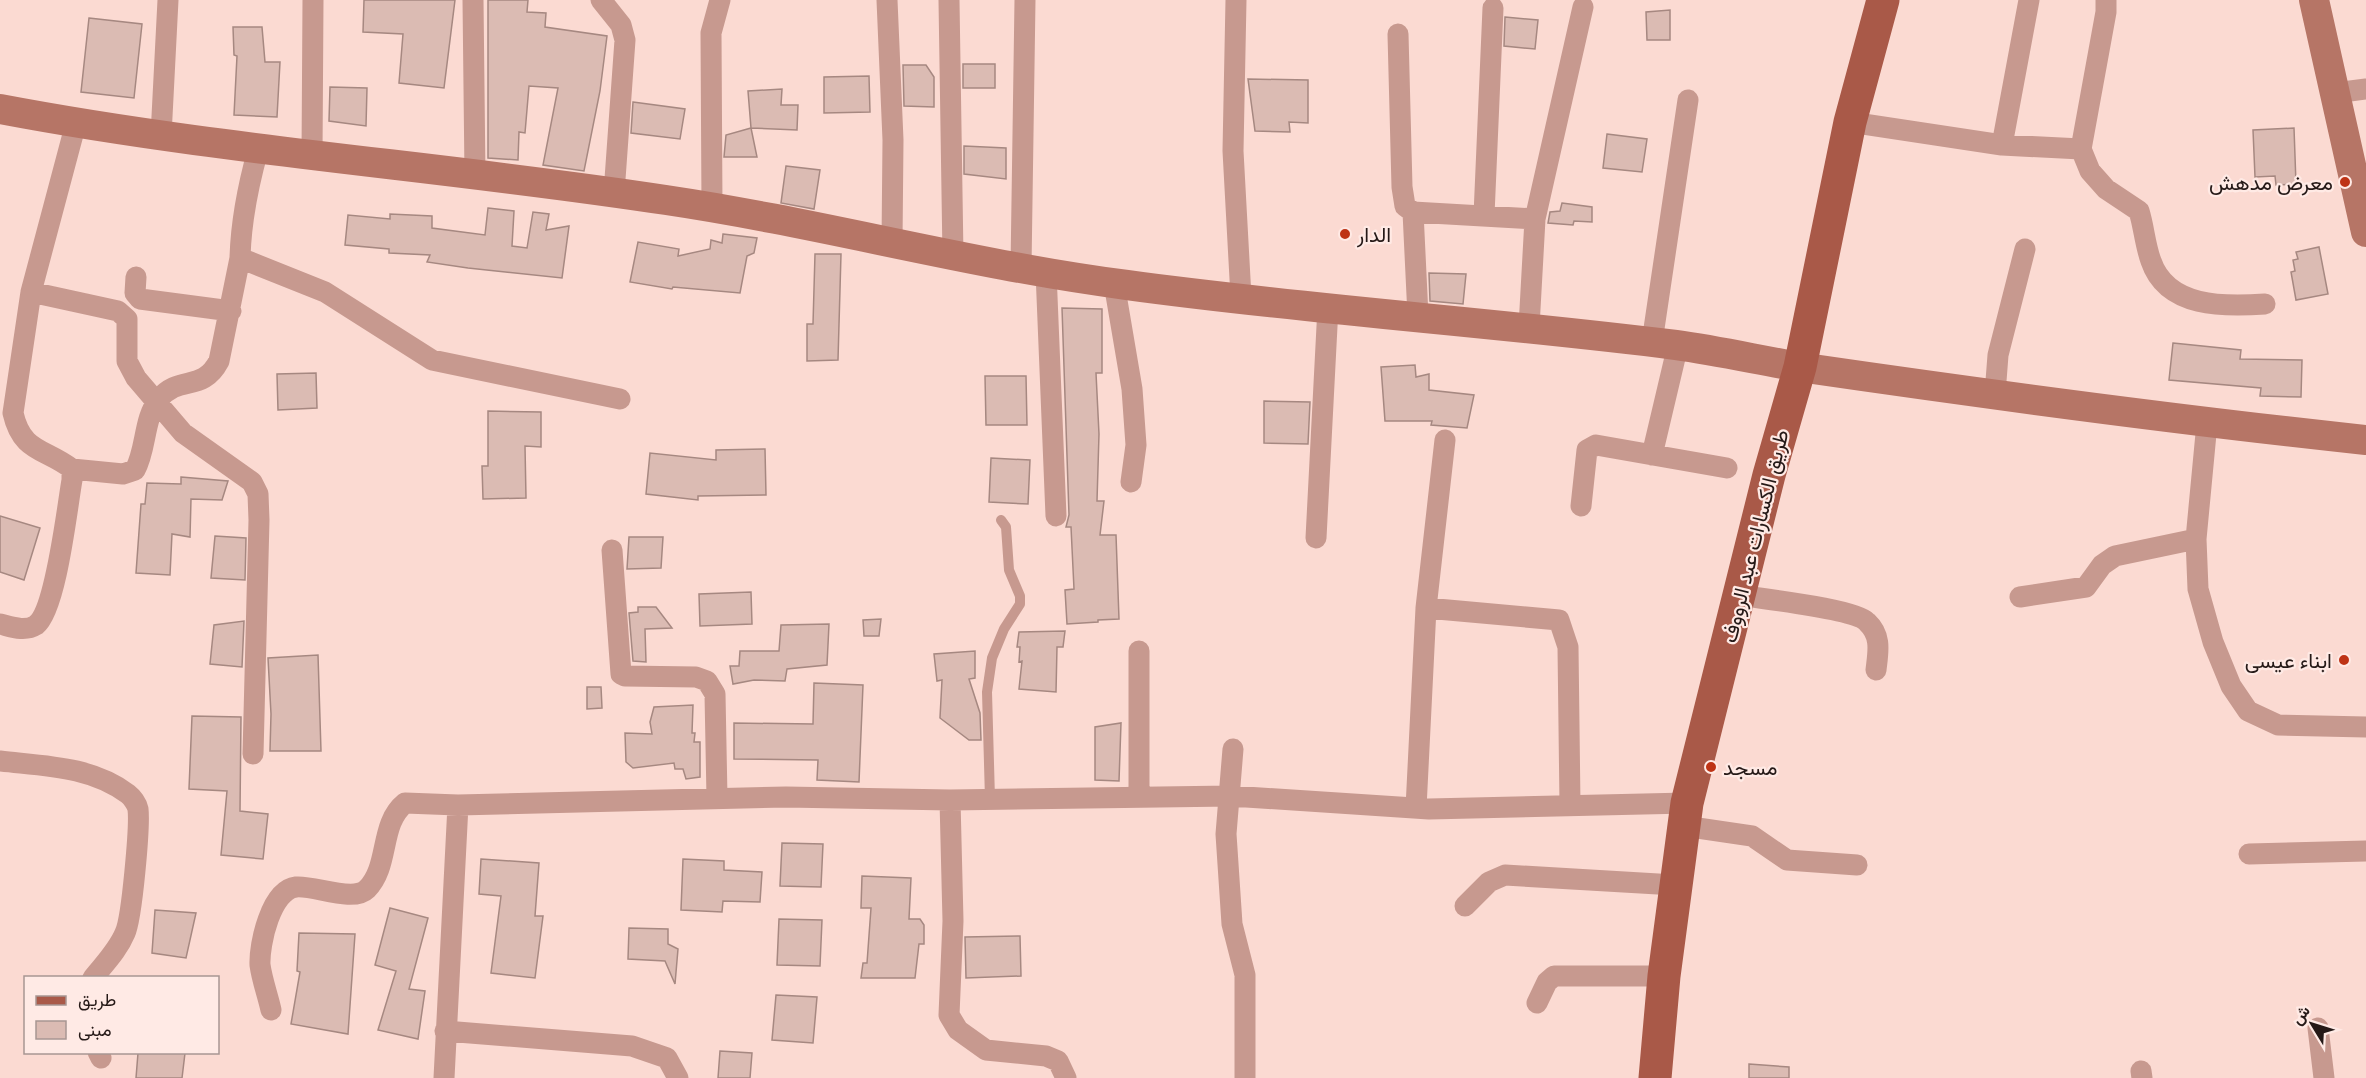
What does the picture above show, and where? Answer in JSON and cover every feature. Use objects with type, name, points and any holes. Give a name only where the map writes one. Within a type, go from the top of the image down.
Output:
[{"type":"main road","name":"طريق الكسارات عبد الرووف","points":[[1655,1078],[1664,976],[1685,814],[1739,595],[1800,367],[1850,122],[1883,0]]},
{"type":"street","points":[[161,136],[168,0]]},
{"type":"street","points":[[312,156],[313,0]]},
{"type":"street","points":[[473,0],[475,176]]},
{"type":"street","points":[[601,0],[621,25],[625,40],[614,193]]},
{"type":"street","points":[[712,207],[711,33],[720,0]]},
{"type":"street","points":[[887,0],[893,140],[892,242]]},
{"type":"street","points":[[949,0],[953,256]]},
{"type":"street","points":[[1025,0],[1033,270],[1056,516]]},
{"type":"street","points":[[1236,0],[1233,151],[1241,297]]},
{"type":"street","points":[[2002,145],[2029,0]]},
{"type":"street","points":[[2106,0],[2106,12],[2081,149],[2090,171],[2106,189],[2139,211],[2154,268],[2157,274],[2182,298],[2211,303],[2265,304]]},
{"type":"street","points":[[2314,0],[2366,232]]},
{"type":"street","points":[[1529,327],[1535,219],[1583,7]]},
{"type":"street","points":[[1484,214],[1494,9]]},
{"type":"street","points":[[1398,34],[1402,187],[1405,206],[1413,212],[1484,214],[1535,219]]},
{"type":"street","points":[[2335,93],[2366,89]]},
{"type":"street","points":[[1652,455],[1688,100]]},
{"type":"street","points":[[0,109],[76,123],[258,150],[712,207],[953,256],[1114,283],[1529,327],[1665,344],[1800,367],[1995,394],[2207,423],[2366,440]]},
{"type":"street","points":[[1850,122],[2002,145],[2081,149]]},
{"type":"street","points":[[76,123],[31,292],[13,413],[17,430],[38,452],[62,461],[72,469],[123,474],[135,470],[142,457],[150,417],[157,401],[168,390],[180,384],[201,381],[212,375],[219,361],[231,311],[240,258],[240,230],[247,189],[258,150]]},
{"type":"street","points":[[1413,212],[1418,316]]},
{"type":"street","points":[[1995,394],[1998,356],[2025,249]]},
{"type":"street","points":[[240,258],[325,292],[432,360],[620,399]]},
{"type":"street","points":[[136,277],[135,293],[140,299],[231,311]]},
{"type":"street","points":[[1114,283],[1131,389],[1136,445],[1131,482]]},
{"type":"street","points":[[31,292],[118,311],[127,319],[127,361],[136,378],[183,433],[243,473],[252,482],[258,494],[253,754]]},
{"type":"street","points":[[1316,538],[1328,307]]},
{"type":"street","points":[[2207,423],[2196,539],[2198,589],[2213,642],[2231,686],[2248,711],[2278,725],[2366,727]]},
{"type":"street","points":[[1416,808],[1426,608],[1445,441]]},
{"type":"street","points":[[1581,506],[1587,450],[1596,445],[1727,468]]},
{"type":"street","points":[[0,624],[26,629],[38,624],[50,602],[72,469]]},
{"type":"street","points":[[2020,597],[2086,587],[2102,565],[2115,556],[2196,539]]},
{"type":"street","points":[[612,550],[621,674],[696,677],[707,681],[715,694],[717,798]]},
{"type":"street","points":[[1739,595],[1845,613],[1867,621],[1879,641],[1876,670]]},
{"type":"street","points":[[1426,608],[1559,620],[1568,647],[1570,805]]},
{"type":"street","points":[[1139,651],[1139,797]]},
{"type":"street","points":[[1233,749],[1231,796],[1226,834],[1227,881],[1232,924],[1245,975],[1245,1078]]},
{"type":"street","points":[[0,761],[69,769],[101,778],[130,795],[138,808],[134,874],[126,931],[117,950],[95,976]]},
{"type":"street","points":[[271,1010],[260,965],[263,936],[276,902],[285,890],[297,887],[348,894],[364,892],[375,881],[398,809],[405,803],[458,805],[717,798],[951,800],[1231,796],[1416,808],[1570,805],[1685,814],[1752,836],[1787,860],[1857,865]]},
{"type":"street","points":[[951,800],[953,921],[950,1016],[958,1030],[986,1050],[1046,1056],[1058,1061],[1066,1078]]},
{"type":"street","points":[[444,1078],[458,805]]},
{"type":"street","points":[[2249,854],[2366,851]]},
{"type":"street","points":[[1465,906],[1489,882],[1506,875],[1675,885]]},
{"type":"street","points":[[1537,1003],[1547,982],[1554,976],[1664,976]]},
{"type":"street","points":[[2318,1028],[2324,1078]]},
{"type":"street","points":[[445,1031],[632,1046],[668,1058],[678,1078]]},
{"type":"lane","points":[[990,799],[987,692],[992,658],[1004,629],[1020,604],[1020,597],[1011,580],[1006,527],[1001,520]]},
{"type":"building","points":[[364,0],[455,0],[444,88],[399,83],[403,34],[363,32]]},
{"type":"building","points":[[488,0],[528,0],[527,12],[546,13],[545,27],[607,36],[600,91],[584,171],[543,165],[558,88],[529,86],[525,133],[519,132],[518,160],[488,158]]},
{"type":"building","points":[[1670,10],[1670,40],[1647,40],[1646,12]]},
{"type":"building","points":[[1505,17],[1538,20],[1535,49],[1504,46]]},
{"type":"building","points":[[89,18],[142,24],[134,98],[81,92]]},
{"type":"building","points":[[233,27],[262,27],[265,62],[280,62],[277,117],[234,115],[237,56],[234,55]]},
{"type":"building","points":[[963,64],[995,64],[995,88],[963,88]]},
{"type":"building","points":[[903,65],[926,65],[934,77],[934,107],[904,106]]},
{"type":"building","points":[[869,76],[870,112],[824,113],[824,77]]},
{"type":"building","points":[[1248,79],[1308,80],[1308,123],[1289,122],[1290,132],[1255,131]]},
{"type":"building","points":[[330,87],[367,88],[366,126],[329,121]]},
{"type":"building","points":[[782,89],[781,105],[798,105],[797,130],[751,128],[748,91]]},
{"type":"building","points":[[633,102],[685,109],[680,139],[631,133]]},
{"type":"building","points":[[751,128],[757,157],[724,157],[726,135]]},
{"type":"building","points":[[2294,128],[2296,184],[2276,185],[2275,176],[2255,177],[2253,130]]},
{"type":"building","points":[[1607,134],[1647,139],[1642,172],[1603,168]]},
{"type":"building","points":[[964,146],[1006,148],[1006,179],[964,174]]},
{"type":"building","points":[[786,166],[820,170],[814,209],[781,203]]},
{"type":"building","points":[[1562,203],[1592,207],[1592,222],[1574,221],[1573,225],[1548,223],[1550,212],[1560,211]]},
{"type":"building","points":[[488,208],[514,211],[512,246],[527,248],[533,212],[549,214],[546,230],[569,226],[562,278],[427,262],[430,255],[389,253],[389,249],[345,245],[348,215],[390,219],[390,214],[432,216],[432,228],[485,235]]},
{"type":"building","points":[[723,234],[757,238],[754,253],[747,256],[740,293],[673,287],[672,289],[630,282],[638,242],[679,249],[678,256],[710,249],[711,240],[722,243]]},
{"type":"building","points":[[2319,247],[2328,294],[2296,300],[2291,272],[2295,271],[2293,260],[2298,259],[2296,252]]},
{"type":"building","points":[[815,254],[841,254],[838,360],[807,361],[807,324],[813,324]]},
{"type":"building","points":[[1429,273],[1466,274],[1463,304],[1430,301]]},
{"type":"building","points":[[1062,308],[1102,309],[1102,373],[1096,373],[1099,434],[1097,501],[1104,501],[1100,535],[1116,535],[1119,619],[1067,624],[1065,590],[1074,589],[1071,527],[1066,527],[1069,515]]},
{"type":"building","points":[[2173,343],[2241,350],[2240,359],[2302,360],[2301,397],[2260,396],[2261,388],[2169,380]]},
{"type":"building","points":[[1415,365],[1416,377],[1429,374],[1429,390],[1474,395],[1467,428],[1431,425],[1432,421],[1385,421],[1381,367]]},
{"type":"building","points":[[316,373],[317,408],[278,410],[277,374]]},
{"type":"building","points":[[985,376],[1026,376],[1027,425],[986,425]]},
{"type":"building","points":[[1264,401],[1310,402],[1308,444],[1264,443]]},
{"type":"building","points":[[488,411],[541,412],[541,447],[525,446],[526,498],[483,499],[482,466],[488,466]]},
{"type":"building","points":[[765,449],[766,495],[698,496],[698,500],[646,494],[650,453],[716,460],[716,450]]},
{"type":"building","points":[[991,458],[1030,460],[1028,504],[989,502]]},
{"type":"building","points":[[181,477],[228,481],[222,500],[191,499],[190,537],[172,534],[170,575],[136,573],[141,504],[145,504],[147,483],[181,484]]},
{"type":"building","points":[[0,516],[40,528],[24,580],[0,572]]},
{"type":"building","points":[[215,536],[246,538],[245,580],[211,578]]},
{"type":"building","points":[[629,537],[663,537],[661,568],[627,569]]},
{"type":"building","points":[[751,592],[752,624],[700,626],[699,594]]},
{"type":"building","points":[[638,607],[656,607],[672,628],[645,629],[646,662],[633,661],[629,613],[638,612]]},
{"type":"building","points":[[881,619],[879,636],[864,636],[863,620]]},
{"type":"building","points":[[244,621],[242,667],[210,664],[214,625]]},
{"type":"building","points":[[829,624],[827,665],[787,669],[785,681],[754,680],[733,684],[730,666],[739,666],[740,651],[779,651],[781,625]]},
{"type":"building","points":[[1065,631],[1063,647],[1057,647],[1056,692],[1019,689],[1022,661],[1019,662],[1020,647],[1017,647],[1019,632]]},
{"type":"building","points":[[975,651],[975,678],[969,679],[980,713],[981,740],[969,740],[940,718],[942,680],[937,681],[934,654]]},
{"type":"building","points":[[318,655],[321,751],[270,751],[268,658]]},
{"type":"building","points":[[814,683],[863,685],[859,782],[817,780],[818,760],[734,759],[734,723],[813,724]]},
{"type":"building","points":[[587,687],[601,687],[602,708],[587,709]]},
{"type":"building","points":[[693,705],[692,733],[695,733],[694,742],[700,742],[700,777],[686,779],[683,769],[675,769],[674,763],[633,768],[626,762],[625,733],[652,734],[650,722],[654,707]]},
{"type":"building","points":[[192,716],[241,717],[240,811],[268,814],[263,859],[221,855],[227,791],[189,789]]},
{"type":"building","points":[[1121,723],[1119,781],[1095,780],[1095,727]]},
{"type":"building","points":[[782,843],[823,844],[821,887],[780,886]]},
{"type":"building","points":[[481,859],[539,863],[535,916],[543,916],[535,978],[491,973],[501,896],[479,894]]},
{"type":"building","points":[[683,859],[724,861],[724,870],[762,872],[760,902],[723,901],[722,912],[681,910]]},
{"type":"building","points":[[862,876],[911,878],[909,919],[920,919],[924,925],[924,944],[919,944],[915,978],[861,978],[863,963],[867,963],[871,908],[861,908]]},
{"type":"building","points":[[390,908],[428,918],[409,989],[425,991],[418,1039],[378,1030],[396,971],[375,965]]},
{"type":"building","points":[[155,910],[196,913],[186,958],[152,953]]},
{"type":"building","points":[[779,919],[822,920],[820,966],[777,965]]},
{"type":"building","points":[[629,928],[668,929],[668,944],[678,949],[675,984],[665,961],[628,959]]},
{"type":"building","points":[[299,933],[355,934],[348,1034],[291,1024],[300,972],[297,971]]},
{"type":"building","points":[[1020,936],[1021,976],[966,978],[965,937]]},
{"type":"building","points":[[776,995],[817,997],[813,1043],[772,1040]]},
{"type":"building","points":[[720,1051],[752,1053],[750,1078],[718,1078]]},
{"type":"building","points":[[138,1054],[185,1054],[182,1078],[136,1078]]},
{"type":"building","points":[[1749,1064],[1789,1067],[1789,1078],[1749,1078]]},
{"type":"place","name":"معرض مدهش","points":[[2345,182]]},
{"type":"place","name":"الدار","points":[[1345,234]]},
{"type":"place","name":"ابناء عيسى","points":[[2344,660]]},
{"type":"place","name":"مسجد","points":[[1711,767]]}]
